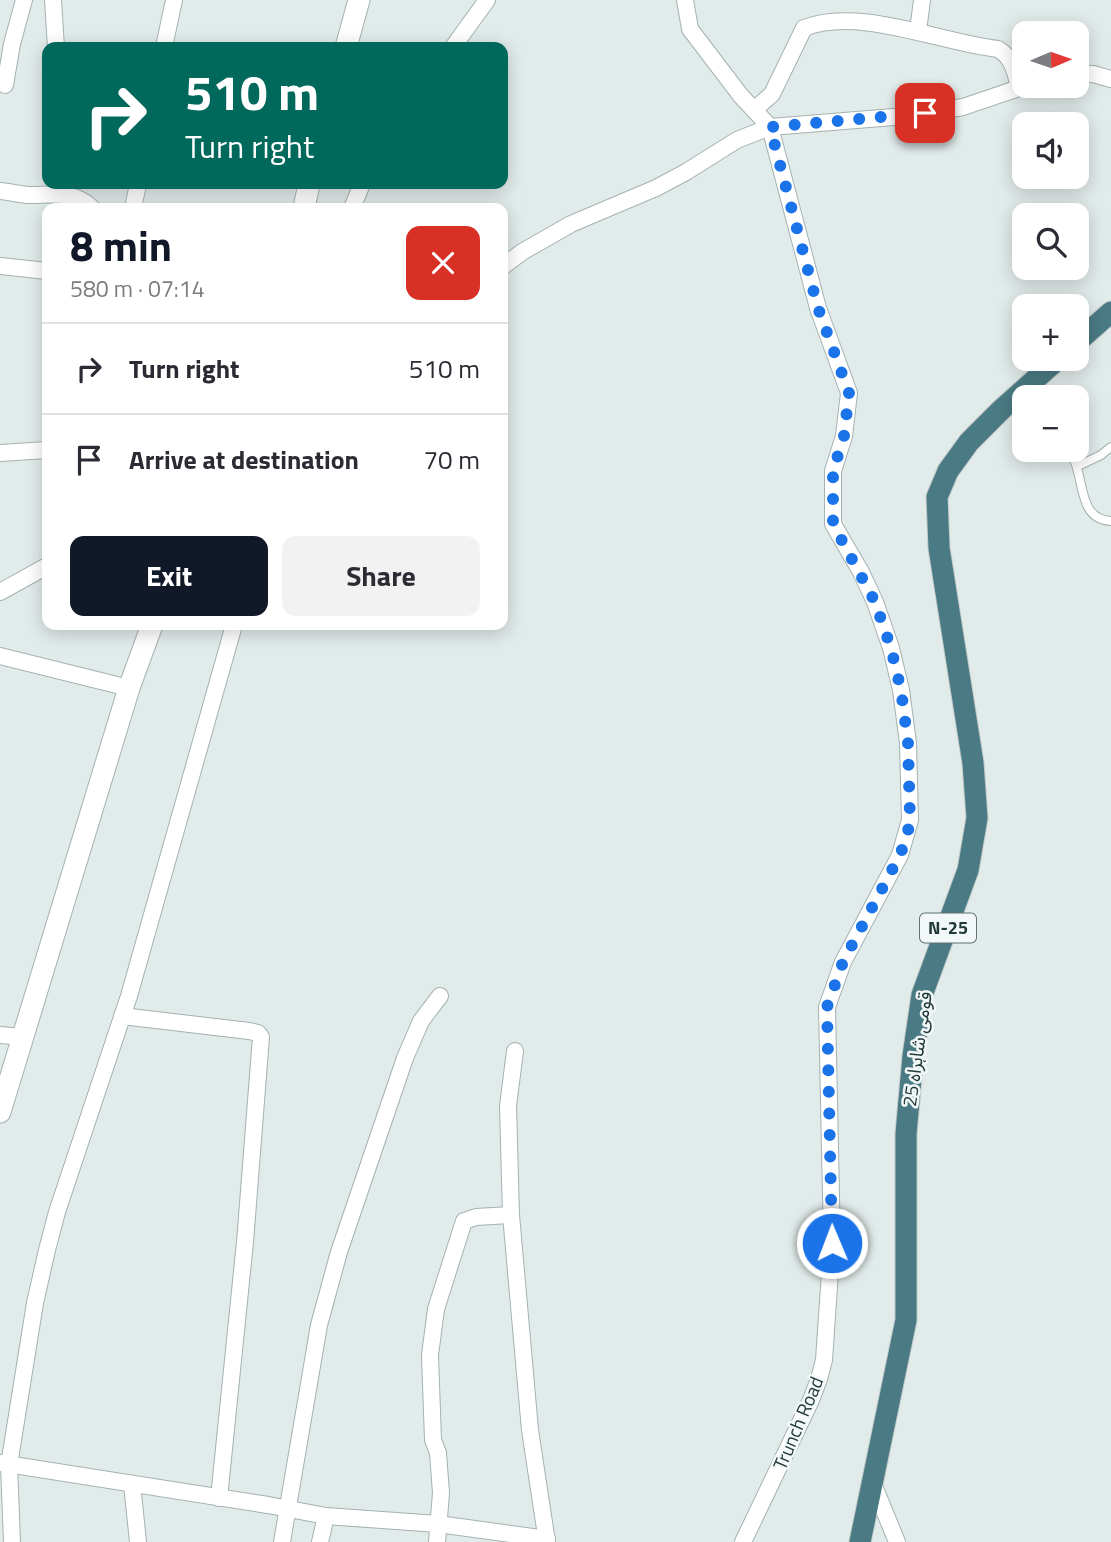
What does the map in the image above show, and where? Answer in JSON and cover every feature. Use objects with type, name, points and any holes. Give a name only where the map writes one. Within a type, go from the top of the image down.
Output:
[{"type":"highway","points":[[1089,331],[1111,312]]},
{"type":"highway","name":"قومی شاہراہ 25","points":[[1037,385],[1048,371]]},
{"type":"highway","name":"قومی شاہراہ 25","points":[[860,1542],[906,1320],[906,1134],[922,995],[968,870],[977,818],[973,763],[939,548],[937,497],[948,471],[969,442],[1012,413]]},
{"type":"street","points":[[5,85],[12,44],[24,0]]},
{"type":"street","points":[[53,0],[56,42]]},
{"type":"street","points":[[165,42],[174,0]]},
{"type":"street","points":[[347,42],[359,0]]},
{"type":"street","points":[[457,42],[487,0]]},
{"type":"street","points":[[685,0],[690,29],[741,96],[770,127]]},
{"type":"street","points":[[918,31],[922,0]]},
{"type":"street","points":[[754,110],[772,94],[804,28],[819,22],[839,20],[918,31],[998,49],[1012,63]]},
{"type":"street","points":[[1089,74],[1111,79]]},
{"type":"street","points":[[508,262],[571,224],[656,188],[737,140],[770,127],[906,116],[974,104],[1012,91]]},
{"type":"street","name":"Trunch Road","points":[[743,1542],[811,1400],[824,1360],[832,1243],[827,1007],[843,962],[900,855],[910,820],[908,743],[901,690],[891,648],[875,602],[833,524],[833,471],[844,436],[849,393],[818,308],[770,127]]},
{"type":"street","points":[[0,191],[24,194],[63,193],[88,203]]},
{"type":"street","points":[[0,266],[42,270]]},
{"type":"street","points":[[0,453],[42,450]]},
{"type":"street","points":[[0,592],[42,569]]},
{"type":"street","points":[[0,1112],[129,688],[150,630]]},
{"type":"street","points":[[12,1542],[5,1464],[47,1250],[122,1016],[233,630]]},
{"type":"street","points":[[0,656],[129,688]]},
{"type":"street","points":[[282,1542],[319,1325],[339,1252],[405,1058],[421,1021],[440,996]]},
{"type":"street","points":[[122,1016],[249,1031],[258,1033],[261,1037],[219,1498]]},
{"type":"street","points":[[0,1035],[22,1037]]},
{"type":"street","points":[[5,1464],[326,1516],[438,1524],[547,1541],[530,1430],[511,1215],[508,1106],[515,1051]]},
{"type":"street","points":[[437,1542],[441,1493],[438,1453],[433,1440],[430,1355],[436,1309],[464,1221],[476,1217],[511,1215]]},
{"type":"street","points":[[873,1481],[897,1542]]},
{"type":"street","points":[[132,1484],[138,1542]]},
{"type":"street","points":[[320,1542],[326,1516]]},
{"type":"lane","points":[[1078,466],[1111,447]]},
{"type":"lane","points":[[1076,462],[1088,509],[1098,517],[1111,521]]},
{"type":"route","points":[[832,1243],[827,1007],[843,962],[864,918],[900,855],[907,836],[910,820],[908,743],[901,690],[891,648],[861,572],[833,524],[833,471],[844,436],[849,393],[818,308],[770,127],[925,113]]}]
